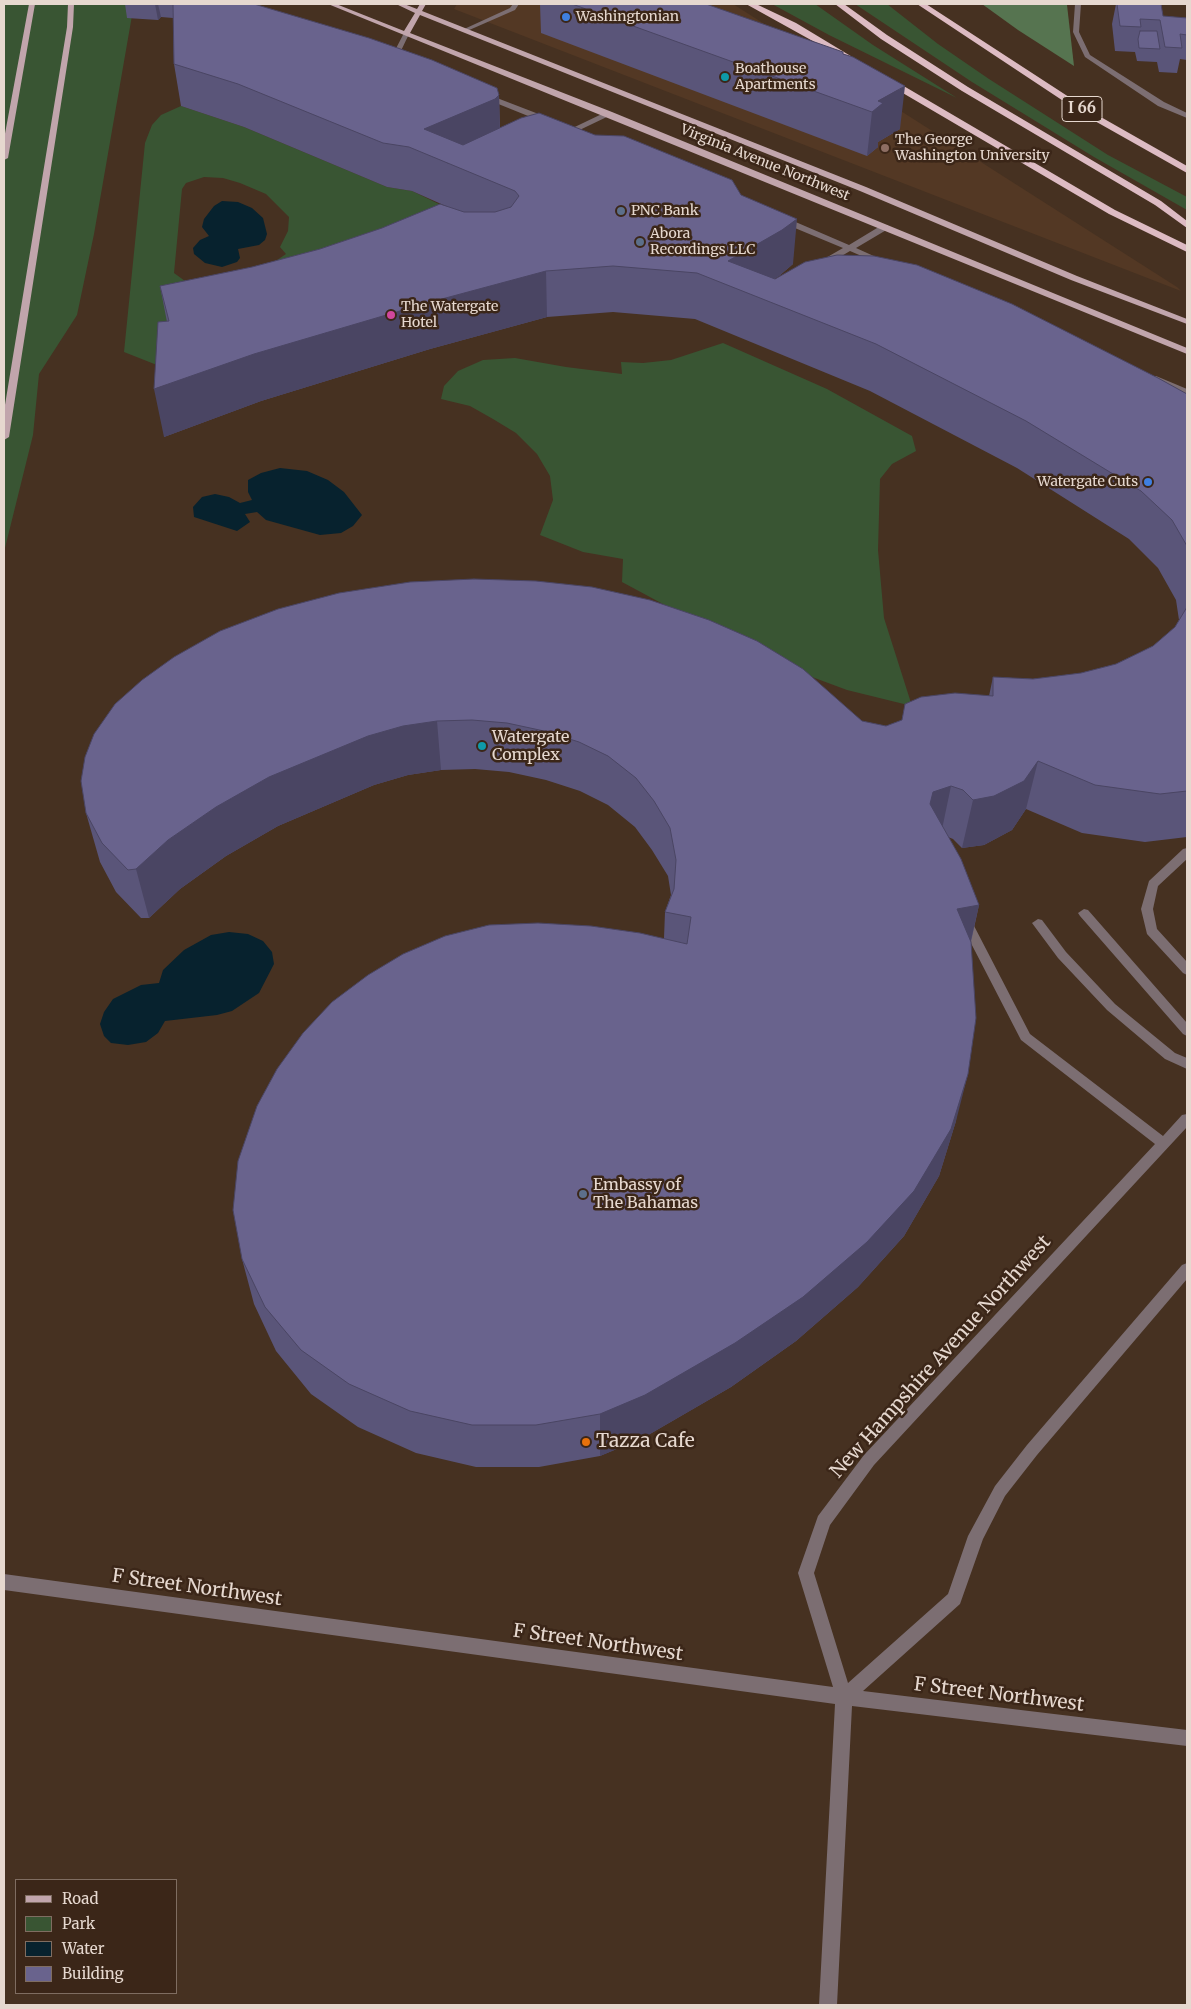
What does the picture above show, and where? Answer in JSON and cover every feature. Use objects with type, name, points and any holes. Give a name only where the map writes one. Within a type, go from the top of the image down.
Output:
[{"type":"highway","points":[[750,4],[793,25],[860,64]]},
{"type":"highway","name":"I 66","points":[[839,4],[884,37],[965,89],[1158,203],[1187,226]]},
{"type":"highway","points":[[920,4],[979,42]]},
{"type":"highway","name":"I 66","points":[[939,4],[979,42],[1081,109],[1187,170]]},
{"type":"highway","points":[[877,74],[1112,212],[1187,249]]},
{"type":"main road","points":[[4,158],[32,4]]},
{"type":"main road","points":[[4,437],[70,27],[72,4]]},
{"type":"main road","name":"Virginia Avenue Northwest","points":[[331,4],[609,114],[884,228],[1187,350]]},
{"type":"main road","name":"Virginia Avenue Northwest","points":[[399,4],[872,192],[1074,278],[1187,322]]},
{"type":"main road","points":[[406,34],[423,4]]},
{"type":"street","points":[[465,30],[513,9],[516,4]]},
{"type":"street","points":[[1078,4],[1076,32],[1087,56],[1161,104],[1187,116]]},
{"type":"street","points":[[402,61],[394,58],[406,34]]},
{"type":"street","points":[[474,91],[553,123]]},
{"type":"street","points":[[553,138],[609,114]]},
{"type":"street","points":[[562,127],[580,134]]},
{"type":"street","points":[[777,217],[892,266]]},
{"type":"street","points":[[815,267],[884,228]]},
{"type":"street","points":[[1144,374],[1187,392]]},
{"type":"street","points":[[1187,852],[1153,884],[1147,909],[1151,931],[1187,970]]},
{"type":"street","points":[[959,909],[1024,1037],[1164,1144]]},
{"type":"street","points":[[1084,913],[1187,1030]]},
{"type":"street","points":[[1038,924],[1062,955],[1111,1007],[1170,1056],[1187,1064]]},
{"type":"street","name":"New Hampshire Avenue Northwest","points":[[844,1697],[806,1573],[823,1521],[869,1460],[1187,1119]]},
{"type":"street","points":[[828,2005],[844,1697],[954,1599],[976,1536],[1000,1491],[1039,1442],[1187,1269]]},
{"type":"street","name":"F Street Northwest","points":[[4,1582],[844,1697],[1187,1738]]},
{"type":"shaded area","name":"The George Washington University","points":[[457,4],[733,4],[1181,291],[454,9]]},
{"type":"green space","points":[[4,4],[134,4],[94,234],[77,315],[39,374],[33,435],[4,552]]},
{"type":"green space","points":[[772,4],[815,4],[873,45],[957,98],[829,35]]},
{"type":"green space","points":[[855,4],[887,4],[938,44],[989,79],[1108,155],[1187,197],[1187,210],[1094,157],[972,82]]},
{"type":"green space","points":[[982,4],[1067,5],[1074,66],[1018,30]]},
{"type":"green space","points":[[181,106],[244,127],[387,187],[412,191],[441,205],[167,369],[124,352],[145,143],[152,125],[161,115]],"holes":[[[204,177],[223,178],[266,194],[289,217],[288,231],[280,247],[286,254],[246,281],[185,281],[174,273],[182,189],[186,183]]]},
{"type":"green space","points":[[723,343],[827,389],[912,436],[916,451],[892,464],[880,479],[878,550],[884,618],[912,706],[847,690],[769,661],[622,582],[623,559],[583,552],[540,535],[553,500],[550,476],[537,454],[516,433],[493,419],[470,406],[441,399],[444,386],[458,371],[483,360],[515,358],[622,374],[621,362],[643,363],[671,360]]},
{"type":"water","points":[[222,201],[238,202],[252,208],[263,218],[267,234],[265,240],[259,245],[238,249],[240,258],[237,262],[222,267],[205,263],[194,254],[193,248],[200,240],[209,236],[202,227],[204,219],[214,206]]},
{"type":"water","points":[[280,468],[307,471],[328,480],[344,492],[362,515],[353,526],[341,533],[320,535],[266,520],[257,512],[245,514],[250,522],[237,531],[194,517],[193,507],[202,497],[215,494],[229,497],[240,503],[252,500],[248,492],[248,480],[261,473]]},
{"type":"water","points":[[229,932],[248,934],[263,941],[272,952],[274,964],[259,993],[232,1011],[217,1015],[165,1021],[158,1033],[146,1042],[128,1045],[111,1043],[104,1036],[100,1024],[104,1012],[113,999],[141,985],[159,983],[163,970],[184,950],[211,935]]},
{"type":"building","points":[[173,4],[254,4],[369,38],[432,60],[497,88],[499,95],[495,99],[424,129],[463,145],[521,118],[539,113],[595,135],[624,136],[732,180],[741,195],[797,219],[782,230],[728,261],[775,279],[805,262],[837,255],[874,256],[917,265],[1012,304],[1158,378],[1187,394],[1187,546],[1172,520],[1141,491],[1026,421],[876,344],[697,273],[613,266],[546,271],[427,303],[254,354],[154,389],[158,322],[169,321],[160,286],[252,267],[320,249],[382,228],[440,204],[464,212],[495,212],[511,207],[519,196],[515,191],[409,147],[383,143],[238,84],[174,64]]},
{"type":"building","points":[[572,4],[706,4],[843,52],[843,54],[853,57],[905,86],[878,101],[883,103],[872,112]]},
{"type":"building","points":[[1117,4],[1161,4],[1163,16],[1187,18],[1187,35],[1180,34],[1182,48],[1165,47],[1160,20],[1140,19],[1141,27],[1120,26]]},
{"type":"building","points":[[1140,31],[1157,31],[1160,49],[1139,48],[1138,39]]},
{"type":"building","name":"Watergate Complex","points":[[474,579],[536,581],[592,587],[650,600],[709,620],[757,641],[803,669],[862,721],[886,726],[902,720],[905,704],[921,697],[955,693],[993,696],[993,677],[1033,679],[1081,673],[1116,664],[1153,646],[1175,627],[1187,607],[1187,791],[1160,794],[1095,785],[1038,761],[1024,781],[994,796],[973,800],[963,790],[951,786],[933,792],[930,804],[961,859],[979,905],[957,909],[971,942],[976,1018],[968,1074],[951,1129],[914,1191],[867,1242],[803,1297],[735,1343],[645,1395],[600,1414],[536,1425],[472,1425],[410,1411],[349,1384],[301,1350],[265,1307],[242,1259],[233,1210],[238,1161],[257,1106],[277,1069],[303,1033],[332,1002],[368,975],[403,954],[445,936],[489,925],[538,923],[591,926],[640,933],[687,944],[691,917],[665,912],[674,889],[676,860],[670,828],[654,801],[636,778],[608,756],[579,742],[544,731],[507,723],[472,720],[437,721],[403,726],[368,736],[269,777],[216,807],[168,840],[136,869],[128,870],[102,843],[86,813],[81,781],[85,757],[94,734],[115,704],[142,680],[174,657],[220,631],[278,609],[339,593],[410,582]]},
{"type":"place","name":"Washingtonian","points":[[566,17]]},
{"type":"place","name":"Boathouse Apartments","points":[[725,77]]},
{"type":"place","name":"The George Washington University","points":[[885,148]]},
{"type":"place","name":"PNC Bank","points":[[621,211]]},
{"type":"place","name":"Abora Recordings LLC","points":[[640,242]]},
{"type":"place","name":"The Watergate Hotel","points":[[391,315]]},
{"type":"place","name":"Watergate Cuts","points":[[1148,482]]},
{"type":"place","name":"Watergate Complex","points":[[482,746]]},
{"type":"place","name":"Embassy of The Bahamas","points":[[583,1194]]},
{"type":"place","name":"Tazza Cafe","points":[[586,1442]]}]
